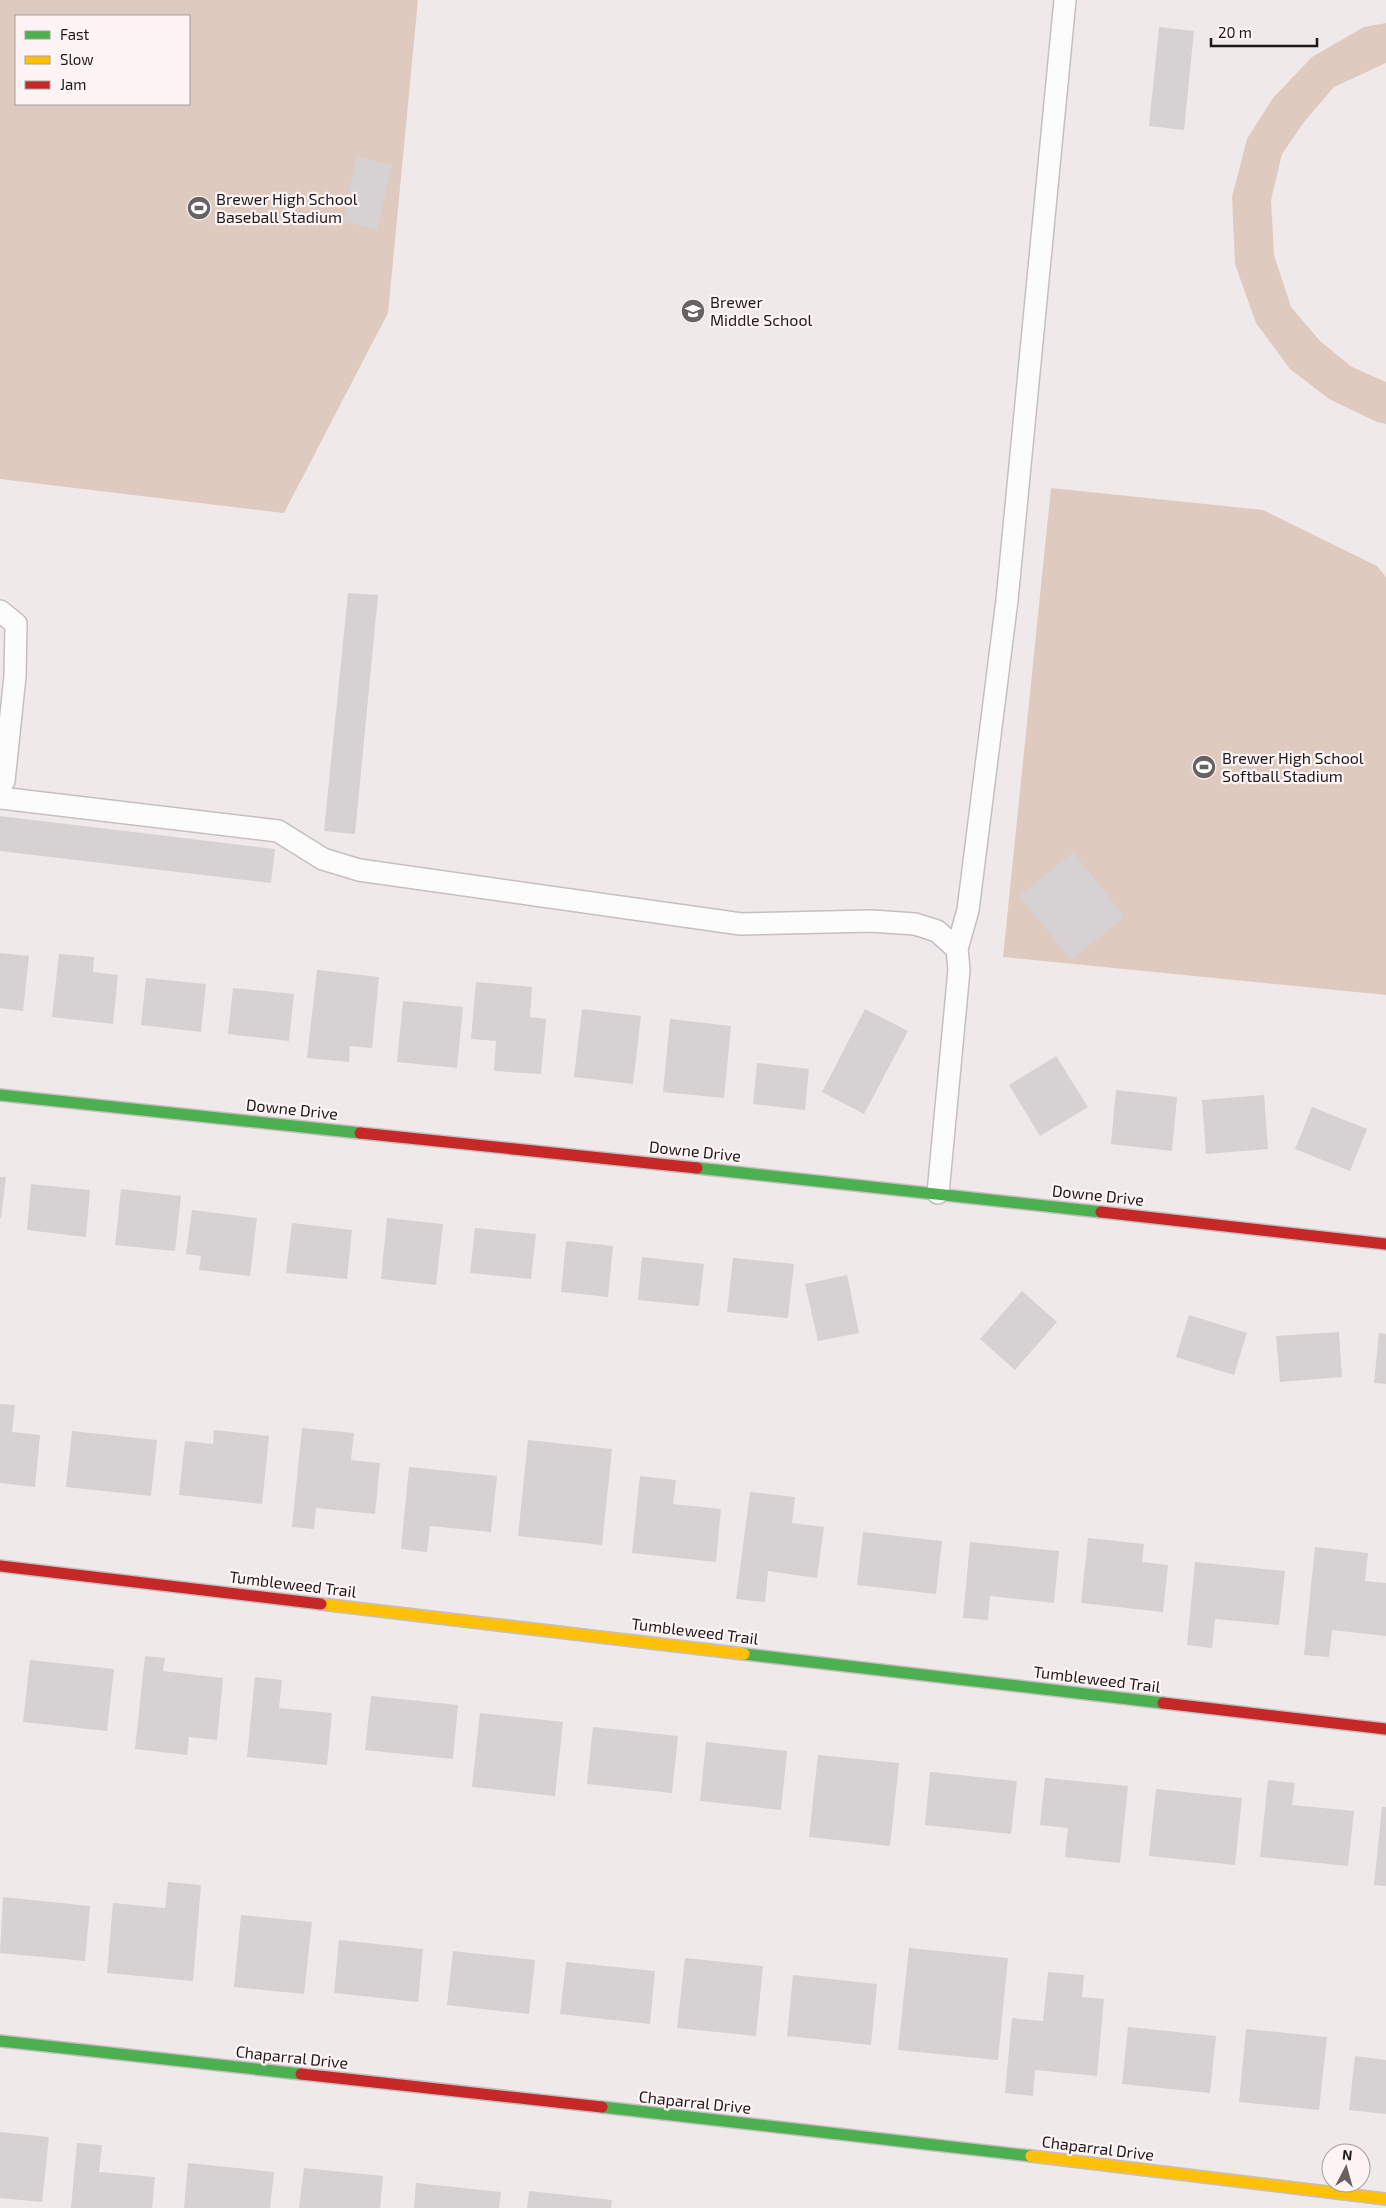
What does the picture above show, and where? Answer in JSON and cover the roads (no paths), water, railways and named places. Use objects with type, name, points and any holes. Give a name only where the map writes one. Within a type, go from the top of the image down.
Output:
[{"type":"street","name":"Downe Drive","points":[[0,1095],[938,1193],[1386,1244]]},
{"type":"street","name":"Tumbleweed Trail","points":[[0,1566],[1386,1729]]},
{"type":"street","name":"Chaparral Drive","points":[[0,2042],[850,2135],[1386,2199]]},
{"type":"lane","points":[[938,1193],[959,970],[957,949],[968,910],[1007,600],[1066,0]]},
{"type":"lane","points":[[0,611],[16,624],[15,676],[4,781],[0,786]]},
{"type":"lane","points":[[0,798],[278,831],[323,859],[359,870],[741,924],[871,921],[915,924],[937,931],[957,949]]},
{"type":"place","name":"Brewer High School Baseball Stadium","points":[[199,208]]},
{"type":"place","name":"Brewer Middle School","points":[[693,311]]},
{"type":"place","name":"Brewer High School Softball Stadium","points":[[1204,767]]}]
